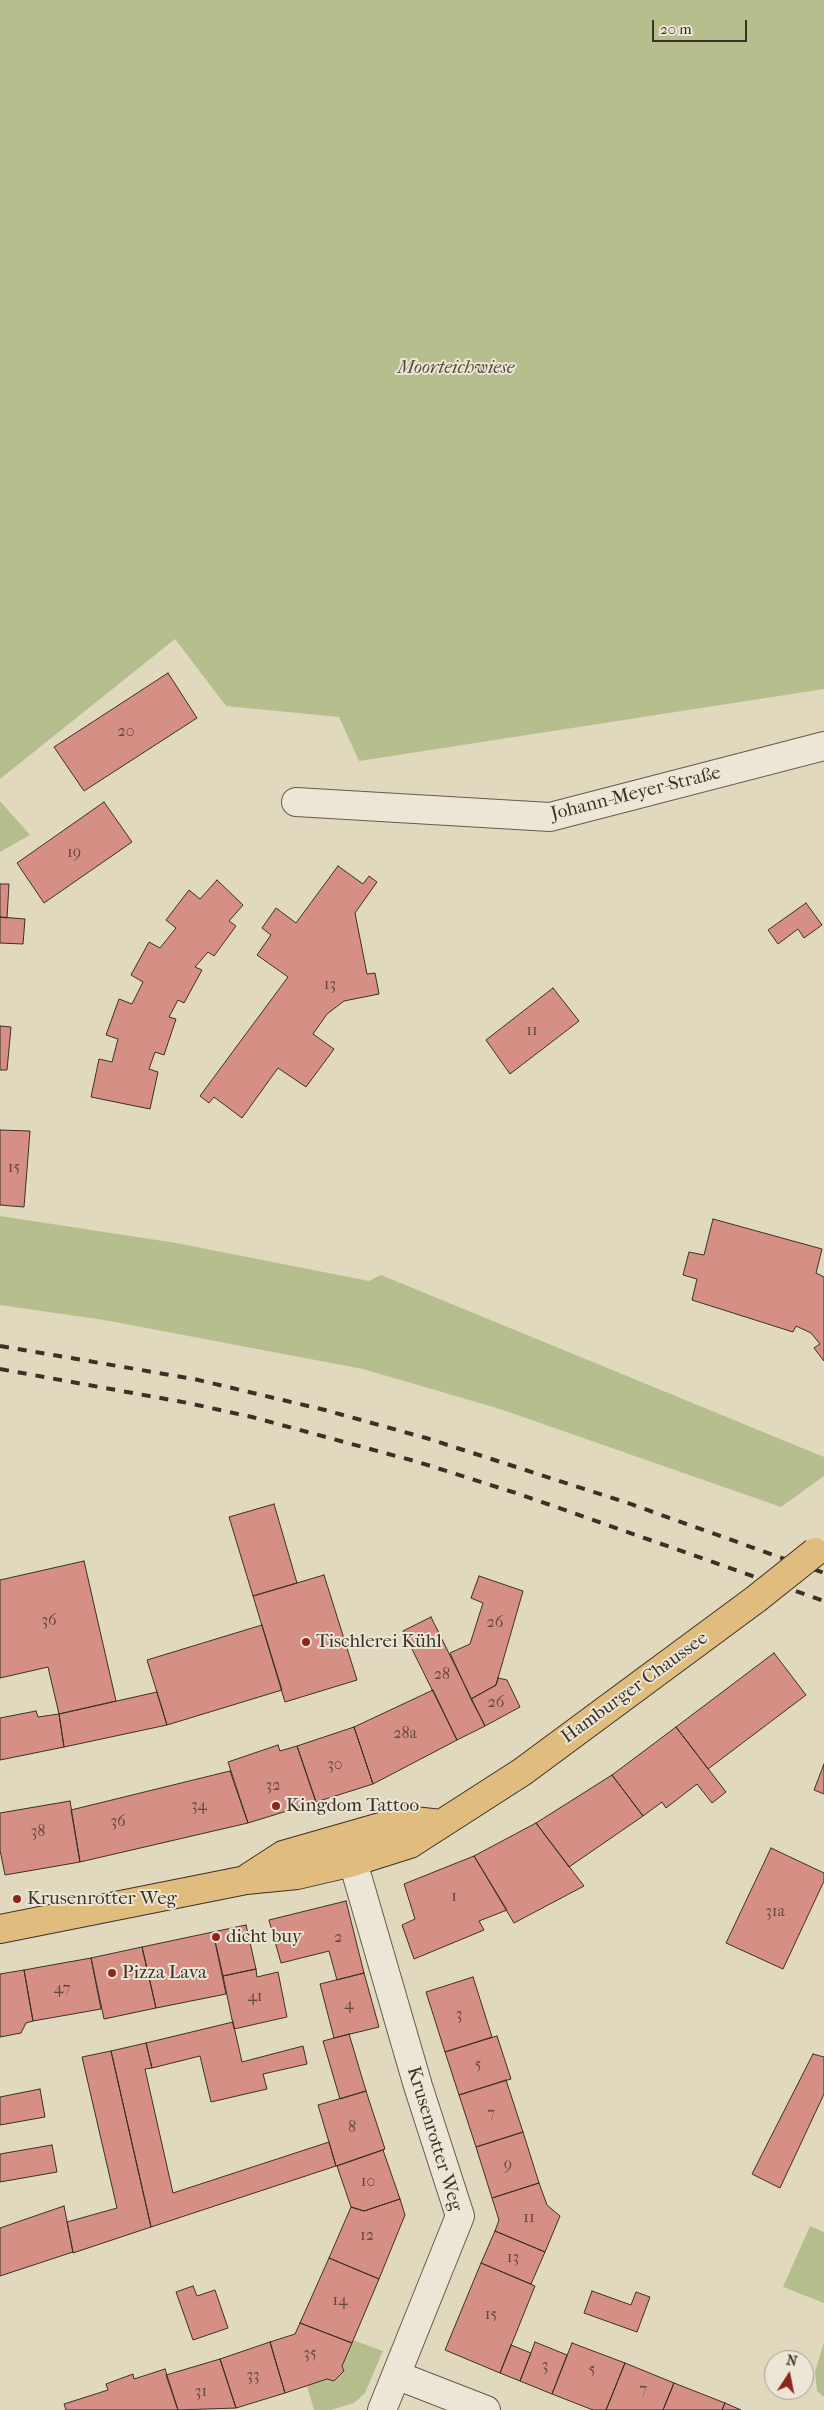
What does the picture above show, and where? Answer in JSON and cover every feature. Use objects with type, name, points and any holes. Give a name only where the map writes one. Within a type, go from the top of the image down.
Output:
[{"type":"main road","name":"Hamburger Chaussee","points":[[0,1930],[246,1880],[297,1875],[353,1862],[410,1844],[522,1772],[756,1599],[819,1549]]},
{"type":"main road","name":"Hamburger Chaussee","points":[[246,1880],[283,1855],[377,1828],[405,1820],[441,1824]]},
{"type":"street","name":"Johann-Meyer-Straße","points":[[296,802],[550,817],[824,746]]},
{"type":"street","name":"Krusenrotter Weg","points":[[353,1862],[418,2086],[460,2216],[382,2410]]},
{"type":"street","points":[[396,2375],[486,2410]]},
{"type":"green space","name":"Moorteichwiese","points":[[0,0],[824,0],[824,689],[359,761],[339,717],[226,706],[175,639],[0,779]]},
{"type":"green space","points":[[0,801],[30,835],[0,852]]},
{"type":"green space","points":[[0,1216],[176,1243],[369,1281],[381,1275],[824,1457],[824,1476],[781,1507],[500,1409],[363,1369],[104,1320],[0,1305]]},
{"type":"green space","points":[[810,2226],[824,2232],[824,2303],[783,2287]]},
{"type":"green space","points":[[353,2340],[383,2351],[365,2393],[354,2403],[331,2410],[314,2410],[307,2386],[327,2379],[334,2381],[344,2372],[342,2366]]},
{"type":"green space","points":[[824,2342],[824,2397],[817,2391],[815,2372]]},
{"type":"building","points":[[168,673],[197,718],[84,791],[54,747]]},
{"type":"building","points":[[104,802],[132,842],[44,903],[17,863]]},
{"type":"building","points":[[338,866],[363,884],[369,876],[377,882],[355,913],[367,974],[375,973],[379,994],[344,1001],[327,1014],[313,1034],[334,1049],[306,1087],[278,1068],[242,1118],[214,1097],[209,1103],[200,1096],[288,977],[257,955],[271,935],[262,928],[276,908],[296,923]]},
{"type":"building","points":[[217,880],[243,905],[229,921],[236,926],[214,956],[208,952],[195,967],[202,970],[184,1003],[178,1000],[169,1017],[176,1019],[164,1055],[155,1052],[149,1069],[158,1072],[150,1109],[91,1097],[99,1059],[112,1062],[118,1039],[106,1035],[119,999],[132,1004],[143,982],[131,975],[149,942],[160,948],[176,928],[166,920],[189,890],[200,899]]},
{"type":"building","points":[[0,884],[9,884],[7,918],[0,917]]},
{"type":"building","points":[[806,903],[822,925],[804,938],[798,929],[778,944],[768,930]]},
{"type":"building","points":[[0,917],[25,919],[23,944],[0,943]]},
{"type":"building","points":[[553,988],[579,1021],[510,1074],[486,1040]]},
{"type":"building","points":[[0,1026],[11,1027],[7,1070],[0,1070]]},
{"type":"building","points":[[0,1130],[30,1131],[24,1207],[0,1205]]},
{"type":"building","points":[[713,1219],[822,1249],[816,1273],[824,1277],[824,1361],[814,1348],[820,1344],[811,1333],[796,1326],[793,1332],[692,1300],[697,1279],[683,1275],[689,1252],[704,1255]]},
{"type":"building","points":[[274,1504],[297,1583],[253,1596],[229,1517]]},
{"type":"building","points":[[84,1561],[116,1701],[59,1714],[48,1667],[0,1678],[0,1580]]},
{"type":"building","name":"Tischlerei Kühl","points":[[324,1575],[357,1680],[285,1702],[253,1596]]},
{"type":"building","points":[[479,1576],[523,1591],[496,1685],[471,1699],[450,1653],[470,1644],[483,1603],[471,1598]]},
{"type":"building","points":[[431,1617],[485,1726],[457,1740],[403,1631]]},
{"type":"building","points":[[262,1625],[282,1690],[167,1725],[147,1660]]},
{"type":"building","points":[[774,1653],[806,1695],[708,1769],[676,1727]]},
{"type":"building","points":[[498,1678],[507,1680],[520,1707],[485,1726],[471,1699],[496,1685]]},
{"type":"building","points":[[433,1690],[457,1740],[373,1784],[354,1727]]},
{"type":"building","points":[[157,1692],[167,1725],[64,1747],[59,1714]]},
{"type":"building","points":[[36,1711],[38,1717],[59,1714],[64,1747],[0,1760],[0,1718]]},
{"type":"building","points":[[354,1727],[373,1784],[316,1802],[297,1746]]},
{"type":"building","points":[[676,1727],[726,1792],[712,1803],[697,1784],[666,1808],[662,1802],[643,1816],[612,1775]]},
{"type":"building","points":[[278,1745],[280,1751],[297,1746],[316,1802],[248,1823],[228,1762]]},
{"type":"building","points":[[824,1764],[824,1794],[814,1790]]},
{"type":"building","points":[[230,1771],[248,1823],[80,1862],[71,1810]]},
{"type":"building","points":[[612,1775],[643,1816],[569,1867],[536,1823]]},
{"type":"building","points":[[70,1801],[80,1862],[5,1875],[0,1850],[0,1813]]},
{"type":"building","points":[[536,1823],[584,1886],[514,1923],[474,1856]]},
{"type":"building","points":[[771,1848],[824,1873],[824,1881],[783,1969],[726,1943]]},
{"type":"building","points":[[474,1856],[507,1910],[479,1921],[484,1930],[414,1959],[402,1925],[415,1919],[404,1884]]},
{"type":"building","points":[[346,1901],[364,1973],[337,1980],[329,1951],[281,1963],[269,1920]]},
{"type":"building","points":[[246,1925],[256,1969],[223,1976],[213,1932]]},
{"type":"building","points":[[213,1932],[226,1994],[156,2008],[142,1947]]},
{"type":"building","points":[[142,1947],[156,2008],[104,2019],[91,1958]]},
{"type":"building","points":[[91,1958],[101,2009],[33,2021],[24,1970]]},
{"type":"building","points":[[256,1969],[257,1977],[278,1972],[287,2017],[234,2029],[223,1976]]},
{"type":"building","points":[[24,1970],[33,2021],[26,2023],[21,2033],[0,2037],[0,1974]]},
{"type":"building","points":[[364,1973],[379,2027],[334,2038],[320,1984]]},
{"type":"building","points":[[473,1977],[492,2037],[445,2052],[426,1992]]},
{"type":"building","points":[[233,2022],[242,2062],[303,2046],[307,2064],[263,2074],[267,2089],[211,2102],[200,2056],[152,2068],[146,2043]]},
{"type":"building","points":[[349,2034],[366,2091],[340,2099],[323,2041]]},
{"type":"building","points":[[497,2036],[511,2079],[459,2095],[445,2052]]},
{"type":"building","points":[[146,2043],[152,2068],[145,2069],[173,2193],[329,2142],[336,2166],[151,2227],[111,2051]]},
{"type":"building","points":[[111,2051],[151,2227],[73,2253],[67,2222],[117,2208],[82,2057]]},
{"type":"building","points":[[813,2054],[824,2057],[824,2094],[780,2188],[752,2174]]},
{"type":"building","points":[[506,2080],[523,2132],[476,2147],[459,2095]]},
{"type":"building","points":[[40,2089],[45,2117],[0,2125],[0,2097]]},
{"type":"building","points":[[366,2091],[385,2149],[336,2166],[318,2105]]},
{"type":"building","points":[[523,2132],[539,2183],[492,2198],[476,2147]]},
{"type":"building","points":[[52,2145],[57,2172],[0,2182],[0,2154]]},
{"type":"building","points":[[383,2150],[400,2199],[364,2211],[351,2207],[337,2166]]},
{"type":"building","points":[[539,2183],[547,2205],[560,2216],[545,2252],[495,2231],[499,2220],[492,2198]]},
{"type":"building","points":[[400,2199],[405,2215],[379,2279],[329,2258],[351,2207],[364,2211]]},
{"type":"building","points":[[64,2206],[73,2252],[0,2276],[0,2228]]},
{"type":"building","points":[[495,2231],[545,2252],[531,2284],[481,2263]]},
{"type":"building","points":[[329,2258],[379,2279],[352,2343],[300,2323]]},
{"type":"building","points":[[481,2263],[535,2286],[500,2373],[445,2350]]},
{"type":"building","points":[[193,2286],[197,2296],[215,2290],[228,2328],[193,2340],[176,2292]]},
{"type":"building","points":[[592,2291],[631,2305],[636,2292],[650,2297],[637,2332],[584,2313]]},
{"type":"building","points":[[300,2323],[352,2343],[342,2366],[344,2371],[334,2381],[327,2379],[285,2393],[270,2342],[295,2334]]},
{"type":"building","points":[[270,2342],[285,2393],[236,2408],[220,2359]]},
{"type":"building","points":[[535,2342],[567,2355],[552,2394],[520,2381]]},
{"type":"building","points":[[572,2343],[625,2363],[606,2410],[593,2410],[552,2394]]},
{"type":"building","points":[[511,2345],[531,2353],[520,2381],[500,2373]]},
{"type":"building","points":[[220,2359],[236,2408],[178,2410],[166,2375]]},
{"type":"building","points":[[625,2363],[674,2383],[663,2410],[606,2410]]},
{"type":"building","points":[[165,2369],[178,2410],[66,2410],[64,2404],[108,2390],[106,2384],[133,2374],[134,2379]]},
{"type":"building","points":[[674,2383],[725,2403],[722,2410],[663,2410]]},
{"type":"building","points":[[725,2403],[741,2410],[722,2410]]},
{"type":"railway","points":[[0,1346],[194,1379],[325,1410],[426,1438],[625,1502],[824,1573]]},
{"type":"railway","points":[[0,1369],[188,1403],[252,1417],[418,1462],[519,1494],[824,1601]]},
{"type":"place","name":"Tischlerei Kühl","points":[[306,1642]]},
{"type":"place","name":"Kingdom Tattoo","points":[[276,1806]]},
{"type":"place","name":"Krusenrotter Weg","points":[[17,1899]]},
{"type":"place","name":"dicht buy","points":[[216,1937]]},
{"type":"place","name":"Pizza Lava","points":[[112,1973]]}]
